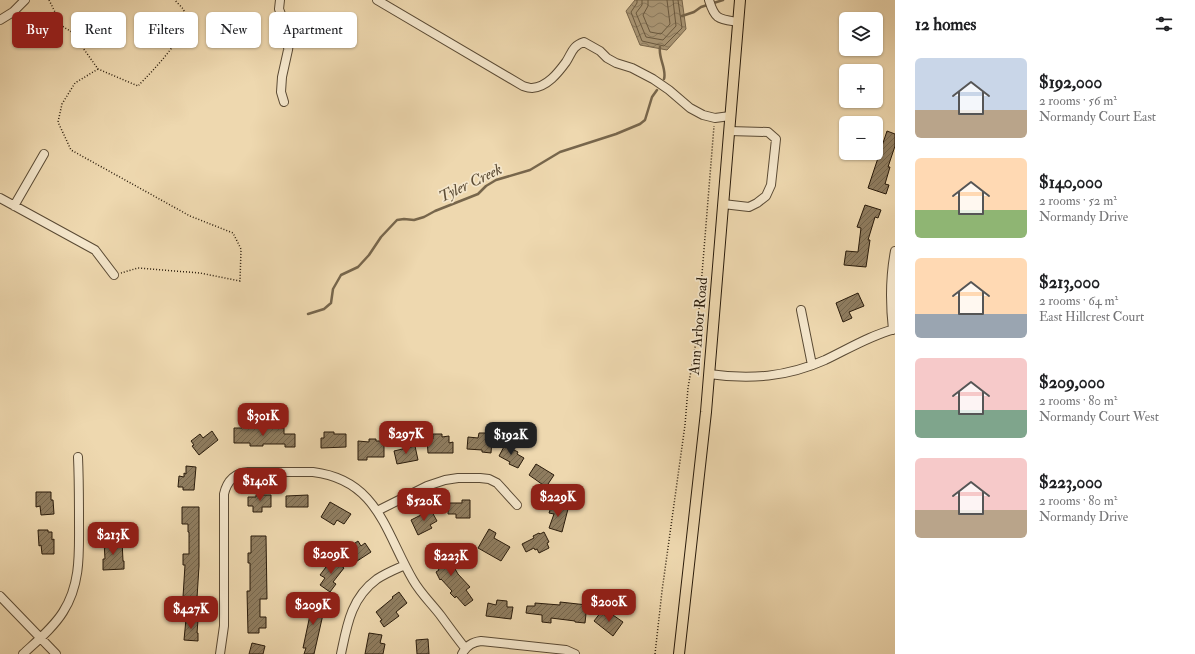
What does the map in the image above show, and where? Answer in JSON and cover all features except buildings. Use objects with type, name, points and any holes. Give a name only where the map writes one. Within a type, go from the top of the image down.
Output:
[{"type":"main road","name":"Ann Arbor Road","points":[[679,654],[709,374],[740,0]]},
{"type":"street","points":[[0,20],[13,12],[25,0]]},
{"type":"street","points":[[280,0],[279,9],[290,35],[282,77],[281,92],[284,102]]},
{"type":"street","points":[[377,0],[523,86],[531,88],[552,79],[577,44],[584,42],[600,51],[607,58],[616,63],[632,68],[653,79],[669,90],[690,108],[703,115],[715,118],[730,116]]},
{"type":"street","points":[[710,3],[714,14],[718,17],[723,20],[738,22]]},
{"type":"street","points":[[723,204],[749,207],[766,196],[771,184],[776,139],[768,132],[729,131]]},
{"type":"street","points":[[14,206],[44,154]]},
{"type":"street","points":[[0,198],[95,250],[114,275]]},
{"type":"street","points":[[709,374],[737,377],[764,377],[780,374],[812,365],[894,329],[890,306],[895,251]]},
{"type":"street","points":[[801,310],[812,365]]},
{"type":"street","points":[[23,654],[56,623],[70,601],[75,587],[79,561],[78,457]]},
{"type":"street","points":[[220,654],[224,626],[224,494],[227,485],[232,478],[239,473],[248,472],[322,473],[352,484],[369,500],[377,511],[420,592],[440,616],[463,651],[472,643],[482,641],[566,650],[575,654]]},
{"type":"street","points":[[377,511],[427,486],[445,480],[458,478],[480,478],[497,483],[517,505]]},
{"type":"street","points":[[341,654],[349,617],[361,595],[377,579],[405,565]]},
{"type":"street","points":[[0,596],[56,654]]},
{"type":"path","points":[[49,0],[62,26],[80,37],[83,48],[98,69],[138,86],[174,46],[185,25],[184,10],[175,0]]},
{"type":"path","points":[[98,69],[75,83],[62,104],[58,122],[72,150],[190,216],[233,233],[241,249],[240,281],[200,273],[138,268],[114,275]]},
{"type":"path","points":[[655,654],[662,591],[685,425],[688,388],[698,336],[715,118]]},
{"type":"water","points":[[635,0],[682,0],[686,29],[667,50],[640,45],[626,11]]},
{"type":"waterway","name":"Tyler Creek","points":[[682,16],[694,12],[701,7],[723,0]]},
{"type":"waterway","name":"Tyler Creek","points":[[660,47],[660,55],[665,75],[664,79]]},
{"type":"waterway","name":"Tyler Creek","points":[[308,314],[324,309],[331,303],[333,289],[341,275],[358,267],[369,255],[381,237],[397,220],[414,220],[424,217],[435,211],[478,194],[486,186],[496,180],[530,170],[560,152],[616,134],[640,124],[645,120],[652,97],[657,90]]}]
